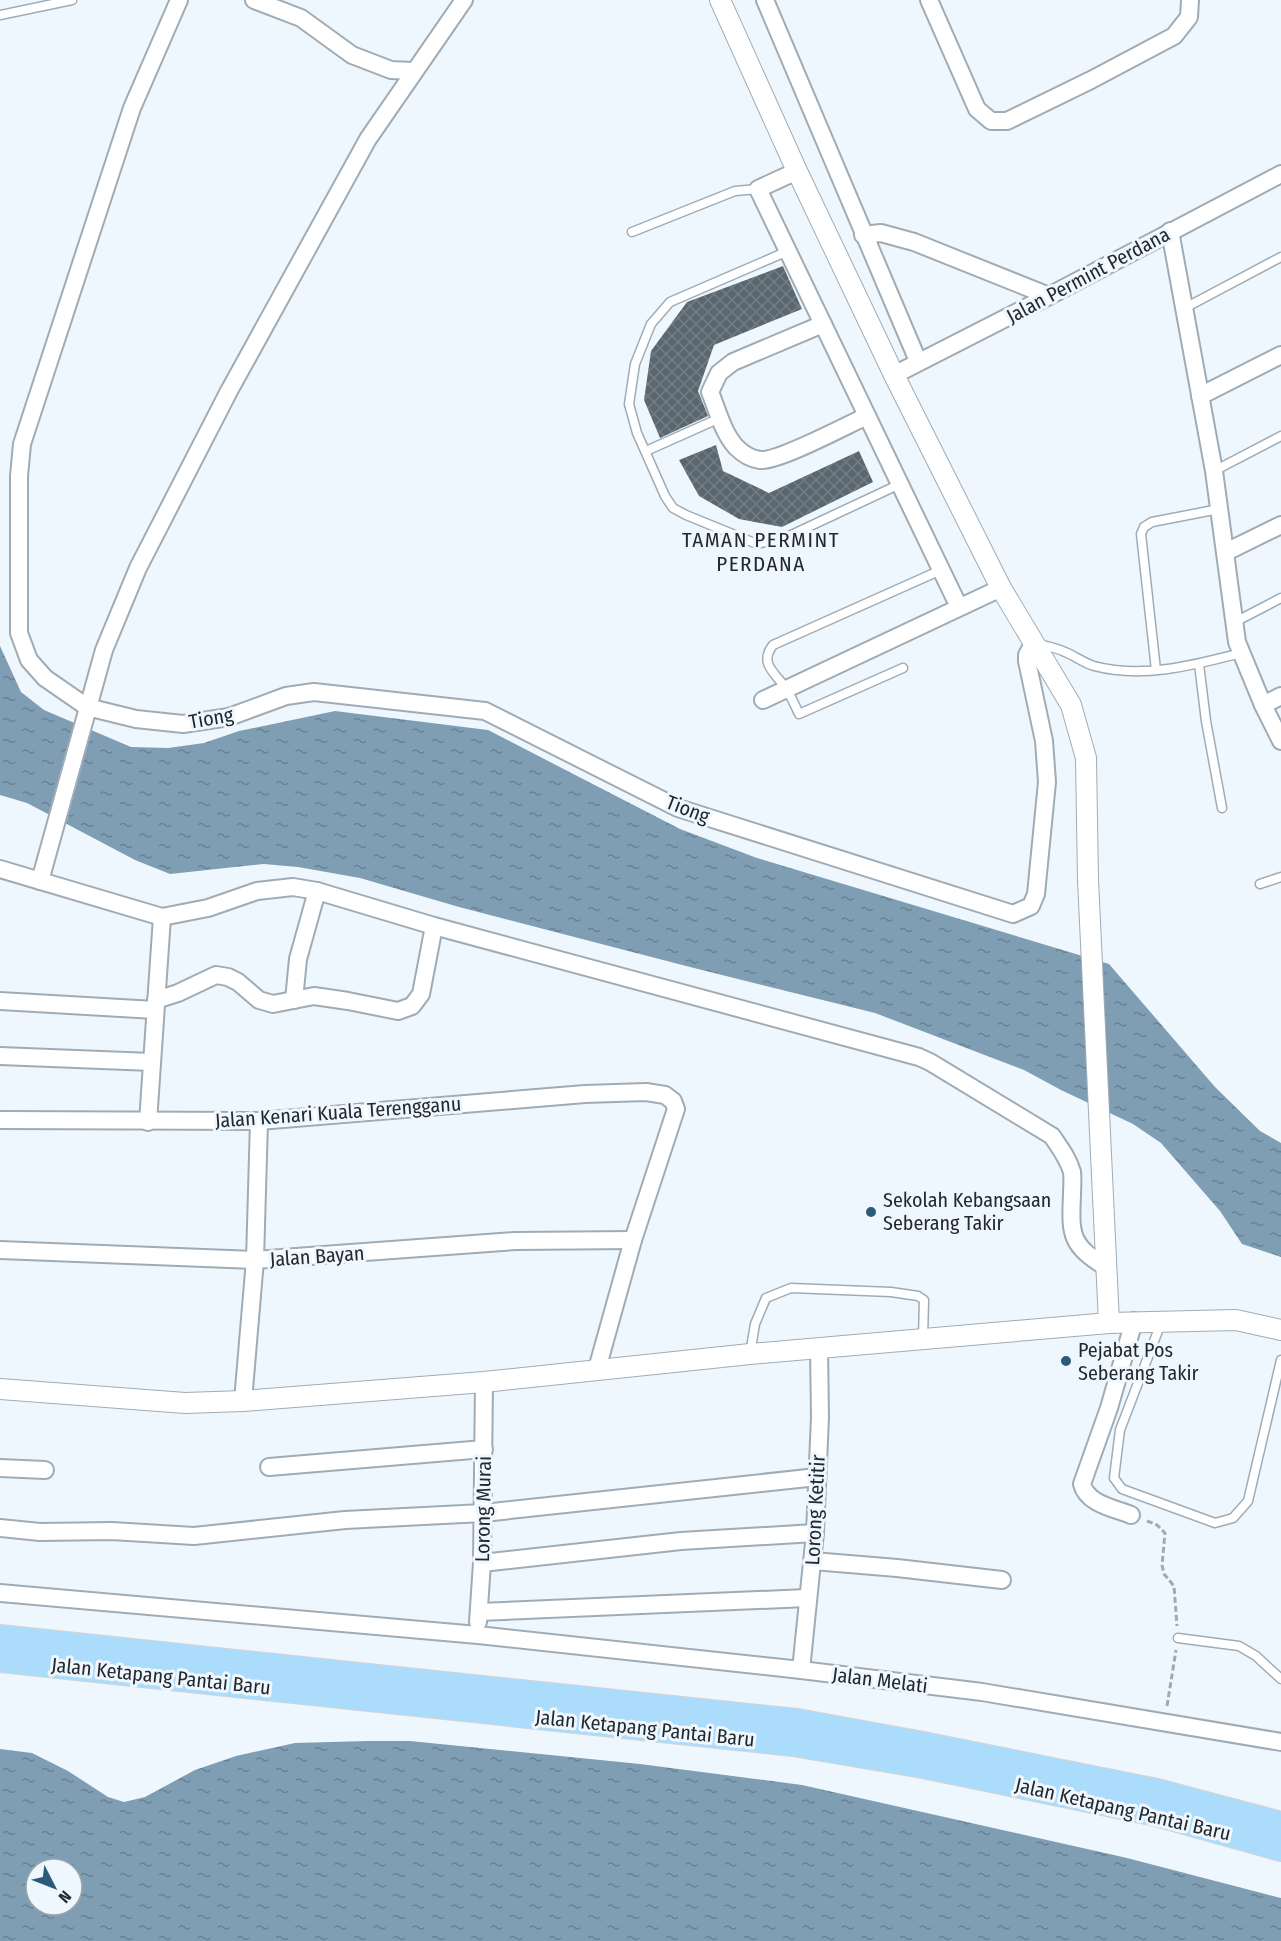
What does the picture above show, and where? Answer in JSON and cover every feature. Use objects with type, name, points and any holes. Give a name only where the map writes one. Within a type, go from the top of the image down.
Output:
[{"type":"main road","name":"Jalan Ketapang Pantai Baru","points":[[0,1638],[797,1722],[1157,1792],[1281,1825]]},
{"type":"main road","name":"Jalan Ketapang Pantai Baru","points":[[0,1659],[793,1743],[923,1765],[1156,1814],[1281,1848]]},
{"type":"street","points":[[85,715],[29,660],[20,639],[17,619],[20,458],[37,394],[132,108],[179,0]]},
{"type":"street","points":[[254,0],[301,18],[352,55],[391,70],[413,71]]},
{"type":"street","points":[[40,881],[104,650],[138,567],[223,401],[368,139],[464,0]]},
{"type":"street","points":[[720,0],[797,171],[894,375],[1001,588],[1071,705],[1086,758],[1088,880],[1109,1323]]},
{"type":"street","points":[[765,0],[918,361]]},
{"type":"street","points":[[929,0],[977,109],[991,121],[1007,121],[1174,36],[1189,17],[1190,0]]},
{"type":"street","points":[[797,171],[758,189],[959,608]]},
{"type":"street","name":"Jalan Permint Perdana","points":[[894,375],[1281,174]]},
{"type":"street","points":[[1170,231],[1214,471],[1241,652],[1281,741]]},
{"type":"street","points":[[863,235],[881,233],[914,242],[1049,296]]},
{"type":"street","points":[[823,324],[733,362],[719,373],[710,392],[720,418],[735,446],[749,457],[761,461],[780,456],[867,416]]},
{"type":"street","points":[[1200,396],[1281,355]]},
{"type":"street","points":[[1226,552],[1281,525]]},
{"type":"street","points":[[763,700],[1001,588]]},
{"type":"street","name":"Tiong","points":[[85,715],[183,724],[229,717],[286,696],[314,692],[485,711],[678,808],[1013,914],[1031,906],[1036,894],[1047,782],[1044,741],[1027,661],[1027,655],[1034,642]]},
{"type":"street","points":[[1263,705],[1281,696]]},
{"type":"street","points":[[0,869],[162,917],[208,908],[257,891],[293,887],[316,891],[434,926],[919,1057],[1052,1136],[1065,1154],[1072,1174],[1071,1227],[1076,1242],[1087,1255],[1107,1268]]},
{"type":"street","points":[[294,1000],[298,959],[316,891]]},
{"type":"street","points":[[148,1122],[162,917]]},
{"type":"street","points":[[0,1001],[156,1005],[216,975],[238,982],[259,1000],[273,1004],[314,996],[348,1000],[398,1011],[412,1006],[420,994],[434,926]]},
{"type":"street","points":[[0,1056],[152,1062]]},
{"type":"street","name":"Jalan Kenari Kuala Terengganu","points":[[0,1120],[259,1121],[585,1094],[646,1092],[665,1095],[673,1101],[676,1109],[633,1240]]},
{"type":"street","points":[[243,1401],[255,1260],[259,1121]]},
{"type":"street","name":"Jalan Bayan","points":[[0,1250],[255,1260],[515,1240],[633,1240]]},
{"type":"street","points":[[597,1369],[633,1240]]},
{"type":"street","points":[[0,1389],[185,1403],[243,1401],[484,1382],[750,1354],[1134,1321],[1236,1320],[1281,1330]]},
{"type":"street","points":[[1131,1515],[1092,1500],[1084,1492],[1082,1485],[1109,1408],[1134,1321]]},
{"type":"street","name":"Lorong Ketitir","points":[[801,1670],[815,1533],[820,1417],[819,1349]]},
{"type":"street","name":"Lorong Murai","points":[[477,1635],[482,1563],[484,1382]]},
{"type":"street","points":[[269,1467],[484,1449]]},
{"type":"street","points":[[0,1468],[45,1470]]},
{"type":"street","points":[[0,1528],[40,1532],[112,1531],[194,1536],[345,1520],[483,1513],[817,1477]]},
{"type":"street","points":[[482,1563],[670,1542],[815,1533]]},
{"type":"street","points":[[813,1561],[1002,1580]]},
{"type":"street","name":"Jalan Melati","points":[[0,1593],[477,1635],[801,1670],[982,1692],[1281,1742]]},
{"type":"street","points":[[479,1612],[807,1598]]},
{"type":"lane","points":[[0,15],[72,0]]},
{"type":"lane","points":[[632,232],[735,191],[758,189]]},
{"type":"lane","points":[[788,251],[670,302],[651,324],[635,364],[629,404],[637,433],[665,496],[673,508],[757,544],[789,536],[900,484]]},
{"type":"lane","points":[[1183,309],[1281,257]]},
{"type":"lane","points":[[646,451],[720,418]]},
{"type":"lane","points":[[1214,471],[1281,436]]},
{"type":"lane","points":[[1156,670],[1141,534],[1144,527],[1152,522],[1220,509]]},
{"type":"lane","points":[[903,668],[799,714],[787,689],[768,666],[768,652],[773,645],[941,570]]},
{"type":"lane","points":[[1235,622],[1281,598]]},
{"type":"lane","points":[[1034,642],[1062,650],[1091,665],[1113,670],[1156,670],[1199,664],[1241,652]]},
{"type":"lane","points":[[1199,664],[1206,721],[1222,808]]},
{"type":"lane","points":[[1260,884],[1281,877]]},
{"type":"lane","points":[[750,1354],[756,1324],[766,1298],[791,1288],[918,1296],[924,1300],[922,1340]]},
{"type":"lane","points":[[1162,1320],[1120,1430],[1114,1478],[1122,1489],[1215,1523],[1233,1518],[1248,1501],[1281,1360]]},
{"type":"lane","points":[[1178,1638],[1239,1646],[1256,1656],[1280,1676],[1281,1680]]},
{"type":"path","points":[[1131,1515],[1157,1525],[1165,1533],[1162,1565],[1164,1574],[1174,1586],[1178,1638],[1164,1722]]},
{"type":"water","points":[[0,646],[21,692],[44,710],[131,747],[168,748],[204,743],[239,731],[335,711],[488,730],[680,829],[757,858],[1109,964],[1215,1087],[1260,1131],[1281,1143],[1281,1257],[1242,1244],[1220,1211],[1161,1143],[1133,1124],[1024,1070],[875,1013],[459,907],[360,878],[298,867],[264,864],[170,874],[135,860],[27,803],[0,795]]},
{"type":"water","points":[[410,1741],[640,1764],[802,1785],[1127,1858],[1281,1898],[1281,1941],[0,1941],[0,1749],[32,1753],[68,1771],[108,1797],[124,1802],[145,1797],[195,1770],[236,1756],[295,1743]]},
{"type":"building","points":[[783,266],[802,309],[714,345],[698,391],[708,416],[660,438],[644,400],[651,351],[687,302]]},
{"type":"building","points":[[716,445],[723,471],[769,493],[859,451],[873,482],[782,527],[739,519],[699,496],[679,460]]},
{"type":"place","name":"Sekolah Kebangsaan Seberang Takir","points":[[871,1212]]},
{"type":"place","name":"Pejabat Pos Seberang Takir","points":[[1066,1361]]},
{"type":"district","name":"TAMAN PERMINT PERDANA","points":[[761,552]]}]
